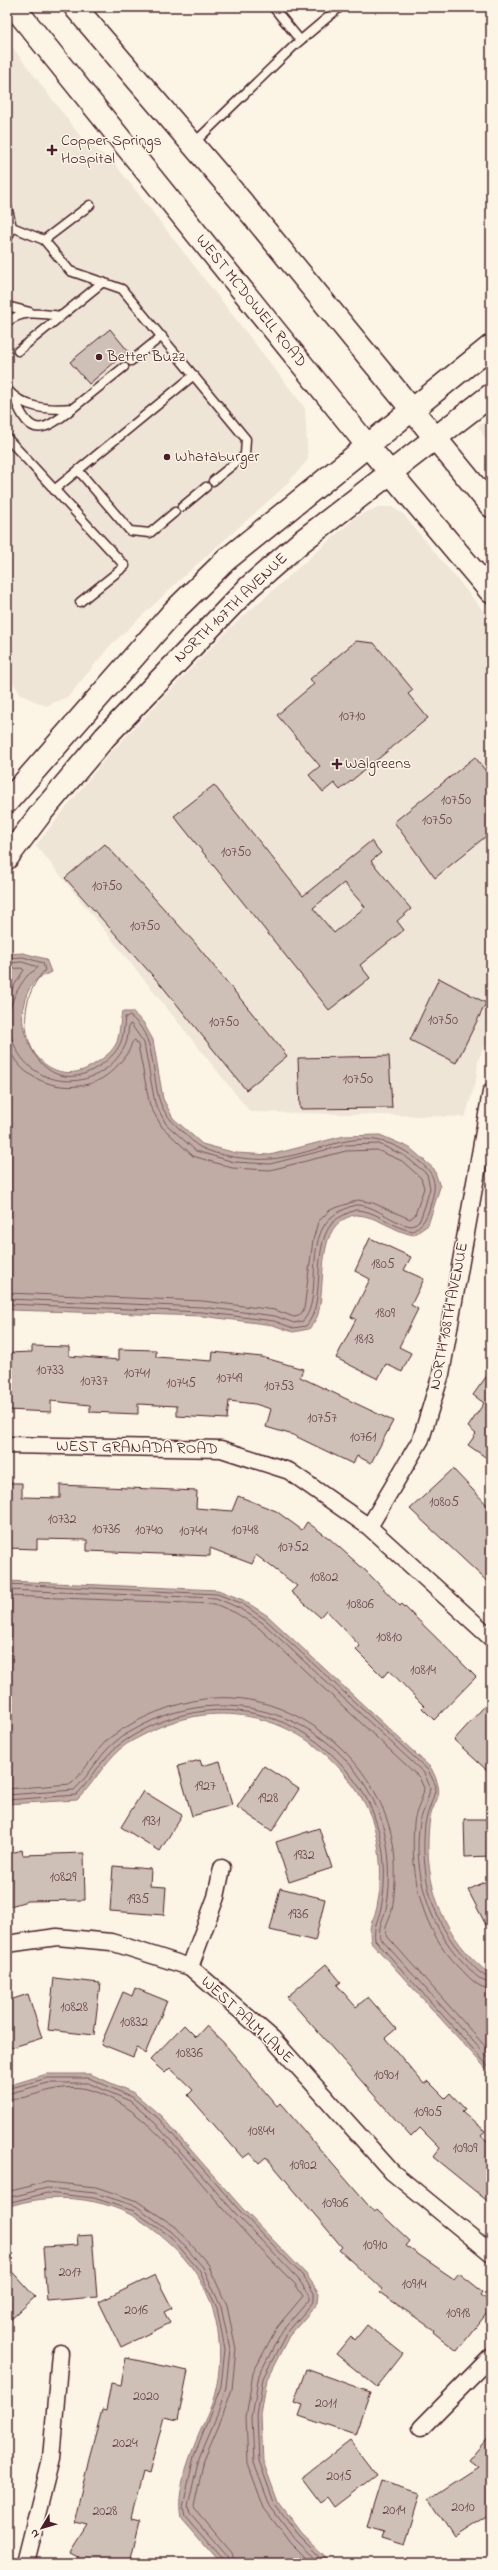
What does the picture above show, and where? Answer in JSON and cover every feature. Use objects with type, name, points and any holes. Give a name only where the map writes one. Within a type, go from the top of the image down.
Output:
[{"type":"main road","name":"WEST MCDOWELL ROAD","points":[[14,7],[367,444],[491,592]]},
{"type":"main road","points":[[75,7],[437,438],[491,506]]},
{"type":"main road","points":[[7,802],[174,610],[226,560],[367,444],[491,346]]},
{"type":"main road","name":"NORTH 107TH AVENUE","points":[[7,858],[41,813],[105,737],[249,587],[302,541],[392,474],[491,395]]},
{"type":"street","name":"NORTH 108TH AVENUE","points":[[368,1527],[421,1439],[441,1374],[491,1092]]},
{"type":"street","name":"WEST GRANADA ROAD","points":[[7,1445],[221,1449],[289,1471],[368,1527],[491,1638]]},
{"type":"street","points":[[190,1967],[216,1897],[222,1868]]},
{"type":"street","name":"WEST PALM LANE","points":[[7,1944],[57,1937],[112,1942],[190,1967],[273,2039],[392,2172],[491,2253]]},
{"type":"street","points":[[25,2563],[51,2459],[60,2353]]},
{"type":"street","points":[[421,2428],[491,2357]]},
{"type":"lane","points":[[272,7],[300,40]]},
{"type":"lane","points":[[192,145],[300,40],[340,7]]},
{"type":"lane","points":[[44,240],[90,205]]},
{"type":"lane","points":[[7,206],[12,227],[7,240]]},
{"type":"lane","points":[[12,227],[44,240],[70,271],[122,289],[246,439],[245,455],[213,481]]},
{"type":"lane","points":[[18,351],[103,282]]},
{"type":"lane","points":[[7,306],[30,312],[62,316]]},
{"type":"lane","points":[[7,322],[15,316],[30,312]]},
{"type":"lane","points":[[131,361],[162,336]]},
{"type":"lane","points":[[7,389],[15,399],[21,416],[27,423],[37,429],[46,428],[124,367]]},
{"type":"lane","points":[[54,490],[194,375]]},
{"type":"lane","points":[[15,399],[27,406],[73,408]]},
{"type":"lane","points":[[7,438],[125,566],[80,602]]},
{"type":"lane","points":[[78,470],[130,531],[150,533],[175,512]]},
{"type":"lane","points":[[182,506],[206,487]]},
{"type":"shaded area","points":[[7,40],[81,137],[115,164],[305,408],[308,460],[282,489],[184,576],[109,647],[69,696],[46,706],[21,695],[7,673]]},
{"type":"shaded area","points":[[491,417],[491,448],[478,426]]},
{"type":"shaded area","points":[[378,507],[392,507],[403,514],[491,620],[491,1039],[483,1048],[478,1061],[476,1081],[465,1117],[250,1112],[36,845],[109,754],[230,628],[356,517]]},
{"type":"water","points":[[23,953],[46,959],[51,972],[35,981],[25,998],[22,1016],[25,1034],[33,1051],[45,1064],[60,1071],[77,1072],[96,1063],[108,1054],[117,1042],[122,1012],[132,1012],[143,1022],[153,1040],[163,1099],[173,1118],[202,1144],[236,1153],[270,1155],[344,1136],[380,1135],[410,1148],[434,1169],[440,1187],[428,1225],[414,1235],[400,1231],[372,1218],[353,1215],[337,1225],[330,1235],[326,1247],[318,1314],[316,1320],[309,1329],[293,1332],[273,1325],[202,1316],[11,1310],[7,1308],[7,954]]},
{"type":"water","points":[[7,1581],[218,1590],[243,1600],[268,1616],[431,1768],[436,1779],[439,1793],[433,1808],[429,1825],[429,1868],[433,1889],[440,1909],[460,1945],[474,1961],[491,1975],[491,2074],[371,1942],[371,1926],[377,1907],[380,1886],[378,1844],[373,1823],[362,1798],[346,1776],[327,1755],[305,1739],[281,1726],[256,1718],[229,1714],[203,1715],[176,1721],[149,1732],[130,1742],[114,1755],[77,1800],[7,1804]]},
{"type":"water","points":[[47,2074],[90,2074],[134,2093],[161,2116],[242,2208],[306,2274],[319,2293],[318,2303],[289,2336],[267,2379],[261,2416],[263,2461],[278,2502],[302,2534],[332,2563],[221,2563],[181,2517],[181,2492],[184,2478],[193,2449],[215,2394],[218,2376],[220,2358],[219,2340],[211,2304],[204,2287],[184,2258],[158,2233],[128,2213],[94,2202],[58,2198],[23,2202],[7,2207],[7,2086]]},
{"type":"building","name":"Better Buzz","points":[[110,329],[128,351],[89,384],[70,362]]},
{"type":"building","name":"Walgreens","points":[[356,641],[374,643],[413,690],[408,694],[428,718],[340,790],[334,783],[323,792],[309,775],[320,766],[277,715],[314,684],[310,679]]},
{"type":"building","points":[[475,757],[491,778],[491,832],[435,878],[394,822]]},
{"type":"building","points":[[214,785],[303,896],[371,841],[381,853],[371,861],[411,909],[397,921],[404,930],[360,965],[370,978],[329,1010],[174,816]],"holes":[[[344,883],[365,907],[334,933],[313,908]]]},
{"type":"building","points":[[105,844],[195,943],[287,1056],[246,1090],[162,986],[65,878]]},
{"type":"building","points":[[439,978],[486,1003],[456,1063],[410,1040]]},
{"type":"building","points":[[389,1056],[392,1108],[300,1109],[298,1058]]},
{"type":"building","points":[[370,1238],[411,1257],[404,1270],[424,1279],[411,1305],[418,1309],[399,1347],[411,1353],[402,1372],[386,1364],[378,1379],[336,1358],[356,1319],[351,1317],[370,1279],[355,1271]]},
{"type":"building","points":[[32,1346],[69,1347],[69,1356],[119,1360],[119,1349],[156,1350],[156,1357],[212,1361],[213,1352],[262,1357],[303,1369],[300,1377],[393,1421],[371,1463],[357,1456],[353,1464],[293,1435],[266,1427],[271,1409],[255,1404],[229,1401],[227,1419],[177,1416],[177,1406],[138,1404],[138,1414],[90,1412],[90,1405],[51,1401],[51,1412],[7,1410],[7,1353],[32,1352]]},
{"type":"building","points":[[491,1370],[491,1461],[468,1445],[476,1434],[468,1427],[484,1403],[473,1395]]},
{"type":"building","points":[[453,1469],[491,1509],[491,1585],[410,1509]]},
{"type":"building","points":[[7,1483],[22,1483],[22,1497],[60,1498],[60,1485],[197,1491],[196,1508],[232,1511],[238,1496],[276,1511],[302,1530],[307,1522],[330,1539],[367,1572],[400,1606],[402,1604],[476,1677],[434,1720],[422,1708],[424,1706],[389,1670],[383,1677],[356,1650],[360,1646],[326,1610],[320,1617],[291,1592],[297,1586],[256,1555],[252,1564],[210,1548],[210,1556],[87,1551],[87,1540],[37,1539],[37,1549],[7,1548]]},
{"type":"building","points":[[491,1699],[491,1774],[454,1740]]},
{"type":"building","points":[[200,1760],[202,1766],[220,1761],[232,1805],[192,1816],[178,1766]]},
{"type":"building","points":[[264,1766],[299,1789],[272,1831],[237,1807]]},
{"type":"building","points":[[143,1791],[182,1815],[160,1851],[121,1827]]},
{"type":"building","points":[[464,1819],[491,1819],[491,1856],[465,1857]]},
{"type":"building","points":[[319,1828],[332,1868],[289,1882],[276,1842]]},
{"type":"building","points":[[22,1850],[23,1855],[84,1853],[85,1900],[27,1901],[7,1907],[7,1854]]},
{"type":"building","points":[[113,1866],[151,1869],[150,1886],[166,1887],[164,1915],[110,1911]]},
{"type":"building","points":[[491,1879],[491,1935],[468,1890]]},
{"type":"building","points":[[280,1888],[325,1899],[315,1941],[270,1930]]},
{"type":"building","points":[[326,1964],[341,1982],[337,1985],[356,2007],[368,1997],[396,2029],[385,2038],[424,2084],[428,2081],[445,2098],[450,2093],[465,2109],[462,2111],[485,2131],[481,2136],[491,2144],[491,2204],[433,2157],[440,2148],[420,2128],[411,2137],[287,1997]]},
{"type":"building","points":[[54,1978],[100,1983],[94,2035],[48,2030]]},
{"type":"building","points":[[135,1988],[167,2001],[145,2054],[137,2047],[133,2057],[101,2044],[123,1992],[132,1996]]},
{"type":"building","points":[[28,1994],[42,2038],[7,2049],[7,2001]]},
{"type":"building","points":[[184,2025],[196,2037],[206,2026],[223,2042],[277,2106],[280,2103],[374,2212],[377,2210],[410,2241],[406,2246],[454,2279],[459,2273],[483,2292],[481,2295],[491,2303],[491,2308],[457,2351],[433,2332],[434,2330],[379,2292],[382,2289],[339,2250],[342,2247],[266,2157],[259,2163],[250,2153],[243,2158],[188,2095],[193,2090],[170,2068],[165,2073],[150,2060]]},
{"type":"building","points":[[92,2235],[97,2297],[47,2301],[43,2247],[78,2245],[77,2236]]},
{"type":"building","points":[[7,2266],[35,2297],[7,2323]]},
{"type":"building","points":[[155,2275],[172,2308],[164,2312],[170,2323],[121,2347],[99,2302]]},
{"type":"building","points":[[367,2325],[403,2354],[377,2387],[336,2354],[351,2336],[355,2340]]},
{"type":"building","points":[[126,2358],[188,2371],[178,2420],[164,2417],[149,2474],[143,2472],[131,2519],[140,2521],[130,2563],[74,2563],[79,2556],[71,2552],[88,2525],[74,2522],[89,2458],[102,2410],[106,2411],[111,2383],[121,2385]]},
{"type":"building","points":[[306,2369],[370,2392],[355,2435],[299,2416],[303,2405],[294,2402]]},
{"type":"building","points":[[491,2434],[491,2513],[454,2537],[429,2499],[478,2467],[469,2460]]},
{"type":"building","points":[[350,2441],[376,2475],[334,2507],[327,2497],[320,2502],[302,2478]]},
{"type":"building","points":[[381,2481],[420,2493],[405,2544],[382,2537],[384,2531],[367,2526]]},
{"type":"place","name":"Copper Springs Hospital","points":[[52,150]]},
{"type":"place","name":"Better Buzz","points":[[99,357]]},
{"type":"place","name":"Whataburger","points":[[167,457]]},
{"type":"place","name":"Walgreens","points":[[337,764]]}]
